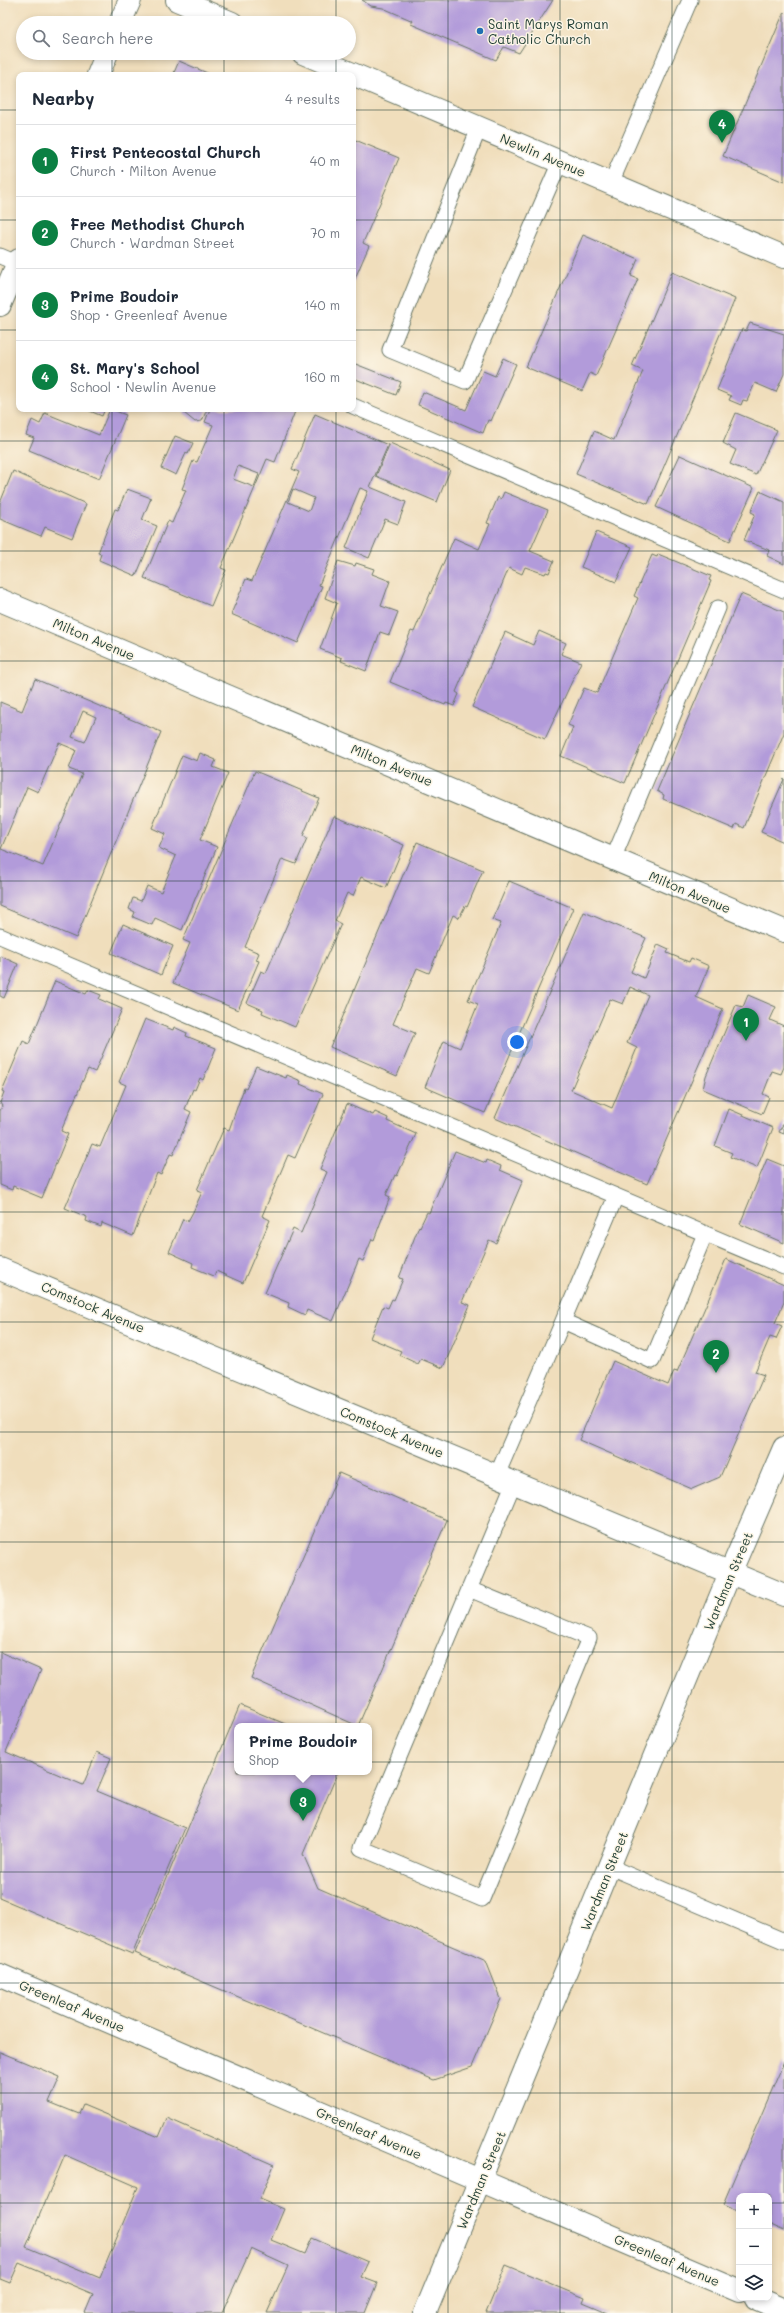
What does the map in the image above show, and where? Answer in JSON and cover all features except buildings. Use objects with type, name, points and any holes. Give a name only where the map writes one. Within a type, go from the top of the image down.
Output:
[{"type":"street","points":[[123,16],[130,0]]},
{"type":"street","points":[[177,0],[215,16]]},
{"type":"street","points":[[99,72],[104,60]]},
{"type":"street","name":"Newlin Avenue","points":[[319,60],[348,72]]},
{"type":"street","name":"Newlin Avenue","points":[[356,76],[784,257]]},
{"type":"street","points":[[0,304],[14,261]]},
{"type":"street","name":"Milton Avenue","points":[[0,600],[784,931]]},
{"type":"street","name":"Comstock Avenue","points":[[1,1272],[505,1479],[784,1596]]},
{"type":"street","name":"Wardman Street","points":[[425,2313],[481,2181],[730,1573],[784,1448]]},
{"type":"street","name":"Greenleaf Avenue","points":[[0,1975],[736,2290]]},
{"type":"street","points":[[763,2301],[784,2310]]},
{"type":"lane","points":[[611,183],[690,0]]},
{"type":"lane","points":[[479,128],[390,350],[465,381],[560,162]]},
{"type":"lane","points":[[356,407],[784,590]]},
{"type":"lane","points":[[613,859],[718,608]]},
{"type":"lane","points":[[0,936],[784,1267]]},
{"type":"lane","points":[[468,1589],[590,1638],[482,1899],[361,1848],[468,1589],[505,1479],[563,1321],[616,1196]]},
{"type":"lane","points":[[563,1321],[652,1361],[705,1234]]},
{"type":"lane","points":[[610,1866],[784,1941]]},
{"type":"place","name":"Saint Marys Roman Catholic Church","points":[[480,31]]},
{"type":"place","name":"St. Mary's School","points":[[722,143]]},
{"type":"place","name":"First Pentecostal Church","points":[[746,1041]]},
{"type":"place","name":"Free Methodist Church","points":[[716,1373]]},
{"type":"place","name":"Prime Boudoir","points":[[303,1821]]}]
